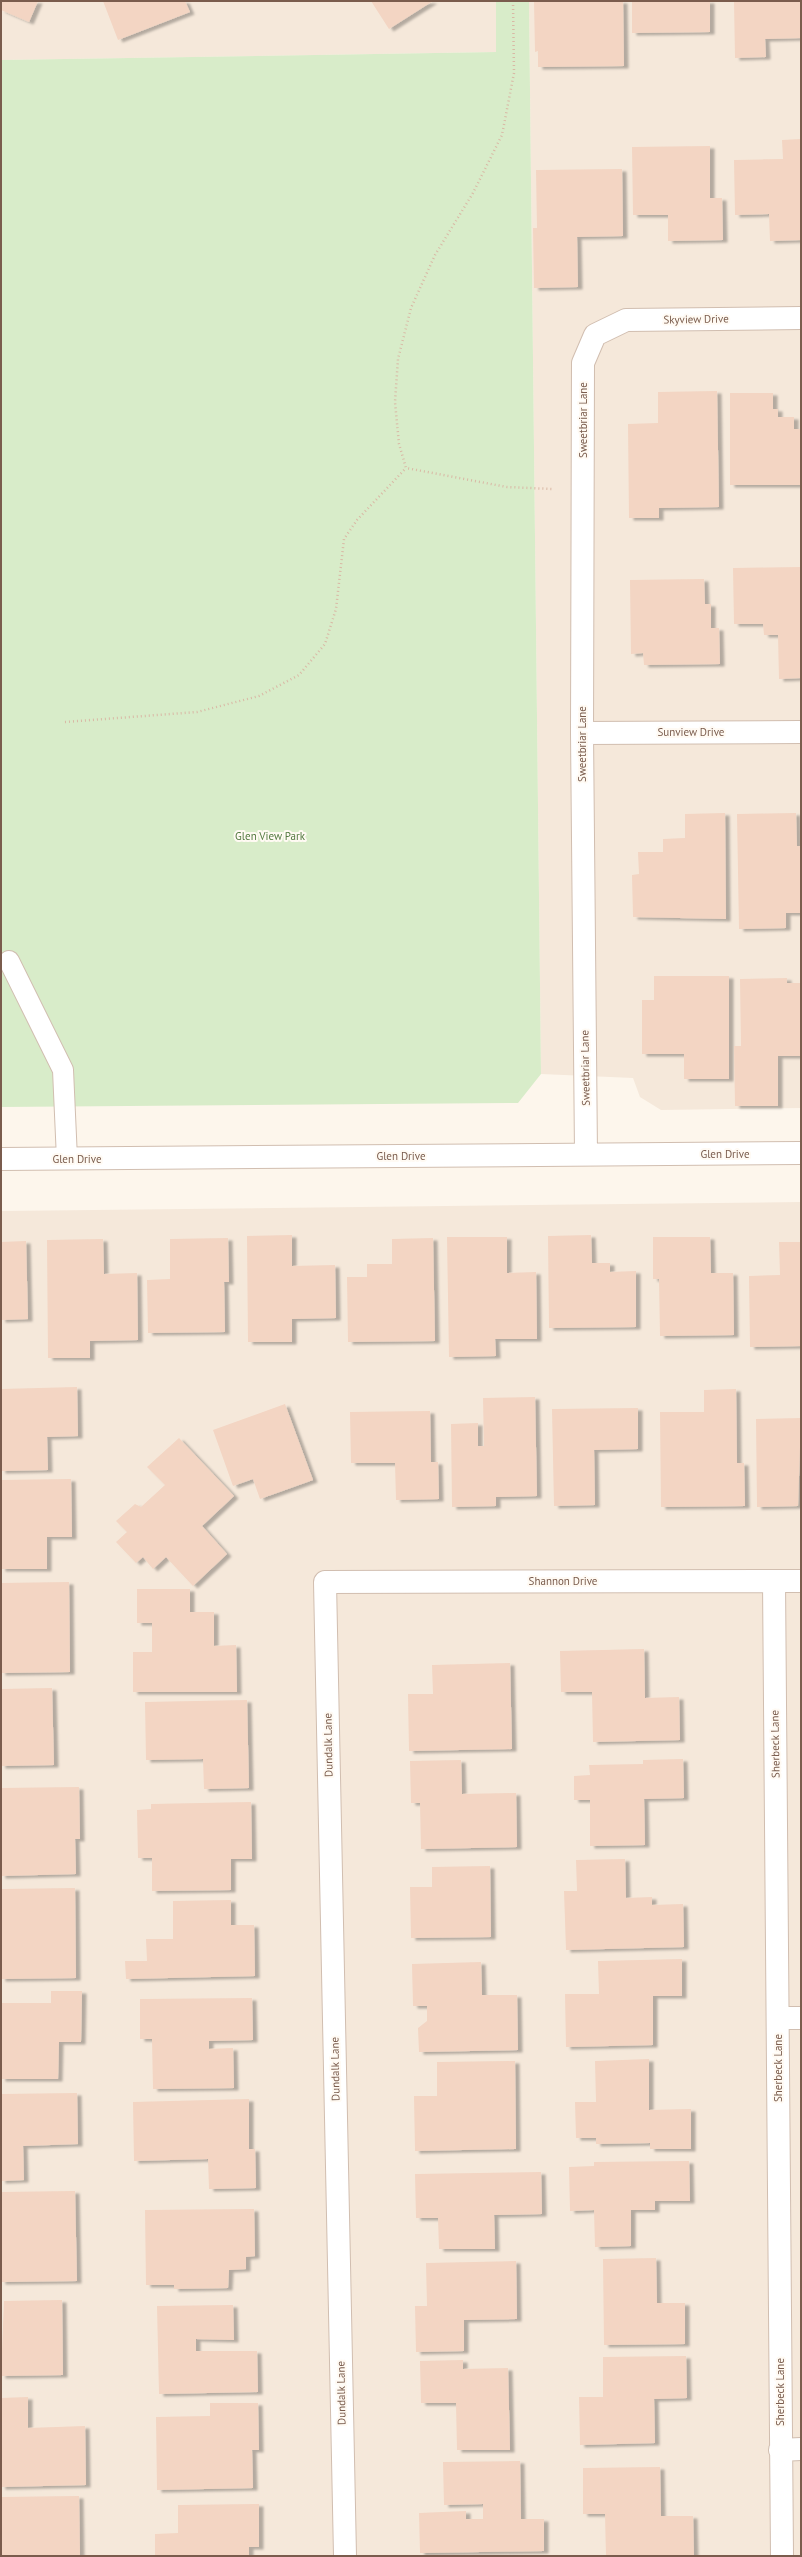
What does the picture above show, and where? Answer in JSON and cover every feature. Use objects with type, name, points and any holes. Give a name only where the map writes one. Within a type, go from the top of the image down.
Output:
[{"type":"street","name":"Skyview Drive","points":[[595,336],[626,320],[801,318]]},
{"type":"street","name":"Sweetbriar Lane","points":[[586,1154],[582,733],[583,363],[595,336]]},
{"type":"street","name":"Sunview Drive","points":[[582,733],[801,732]]},
{"type":"street","name":"Glen Drive","points":[[1,1159],[801,1153]]},
{"type":"street","name":"Sherbeck Lane","points":[[774,1581],[778,2018],[791,2450],[782,2556]]},
{"type":"street","name":"Shannon Drive","points":[[325,1582],[801,1581]]},
{"type":"street","name":"Dundalk Lane","points":[[325,1582],[345,2556]]},
{"type":"street","points":[[778,2018],[801,2018]]},
{"type":"lane","points":[[9,961],[63,1070],[67,1159]]},
{"type":"path","points":[[406,468],[399,444],[395,402],[398,358],[411,308],[432,262],[473,193],[502,135],[514,73],[513,1]]},
{"type":"path","points":[[406,468],[507,487],[583,490]]},
{"type":"path","points":[[65,722],[198,712],[259,696],[299,675],[325,644],[332,623],[336,609],[344,539],[357,520],[406,468]]},
{"type":"shaded area","points":[[1,1],[496,1],[496,52],[1,60]]},
{"type":"shaded area","points":[[529,1],[801,1],[801,1108],[661,1110],[640,1097],[633,1078],[541,1074]]},
{"type":"shaded area","points":[[801,1202],[801,2556],[1,2556],[1,1211]]},
{"type":"green space","name":"Glen View Park","points":[[496,1],[529,1],[541,1074],[518,1103],[1,1107],[1,60],[496,52]]},
{"type":"building","points":[[1,1],[38,1],[29,22],[1,10]]},
{"type":"building","points":[[103,1],[185,1],[190,12],[118,40]]},
{"type":"building","points":[[371,1],[433,1],[389,29]]},
{"type":"building","points":[[534,1],[623,1],[624,66],[538,67],[538,51],[535,52]]},
{"type":"building","points":[[632,1],[710,1],[710,32],[632,33]]},
{"type":"building","points":[[734,1],[801,1],[801,38],[765,39],[766,57],[735,58]]},
{"type":"building","points":[[801,139],[801,240],[770,241],[769,214],[735,215],[734,160],[783,159],[782,140]]},
{"type":"building","points":[[710,146],[710,198],[722,198],[723,240],[668,241],[668,215],[633,215],[632,147]]},
{"type":"building","points":[[622,169],[623,236],[577,237],[578,287],[534,288],[533,228],[537,228],[536,170]]},
{"type":"building","points":[[717,391],[719,507],[659,508],[659,518],[629,518],[628,424],[658,423],[658,392]]},
{"type":"building","points":[[730,393],[773,393],[773,409],[778,409],[778,417],[794,417],[794,429],[801,429],[801,485],[730,485]]},
{"type":"building","points":[[801,567],[801,678],[779,679],[778,635],[764,635],[763,624],[734,624],[733,568]]},
{"type":"building","points":[[704,579],[705,604],[711,604],[711,628],[719,628],[720,664],[644,665],[643,653],[631,654],[630,580]]},
{"type":"building","points":[[725,813],[726,919],[633,917],[632,875],[639,874],[638,852],[663,852],[663,839],[685,838],[685,814]]},
{"type":"building","points":[[796,813],[797,846],[801,846],[801,913],[786,913],[786,928],[739,929],[737,814]]},
{"type":"building","points":[[654,976],[729,976],[729,1079],[684,1079],[684,1054],[642,1054],[642,1000],[654,1000]]},
{"type":"building","points":[[787,978],[787,983],[801,983],[801,1056],[778,1056],[778,1106],[735,1106],[734,1046],[741,1046],[740,979]]},
{"type":"building","points":[[292,1235],[292,1266],[335,1265],[336,1318],[292,1319],[292,1342],[248,1342],[247,1236]]},
{"type":"building","points":[[591,1235],[592,1263],[610,1263],[610,1272],[636,1271],[636,1327],[549,1328],[548,1236]]},
{"type":"building","points":[[447,1237],[507,1237],[507,1273],[536,1272],[537,1339],[495,1339],[496,1356],[449,1357]]},
{"type":"building","points":[[653,1237],[710,1237],[711,1273],[733,1273],[734,1335],[660,1336],[659,1279],[653,1279]]},
{"type":"building","points":[[228,1238],[229,1282],[224,1282],[225,1332],[148,1333],[147,1280],[170,1279],[170,1239]]},
{"type":"building","points":[[433,1238],[435,1341],[348,1342],[347,1277],[367,1277],[367,1264],[392,1264],[392,1239]]},
{"type":"building","points":[[103,1239],[104,1274],[137,1273],[138,1340],[90,1341],[90,1358],[48,1358],[47,1240]]},
{"type":"building","points":[[26,1241],[28,1319],[1,1320],[1,1242]]},
{"type":"building","points":[[779,1242],[801,1242],[801,1346],[750,1347],[749,1276],[780,1275]]},
{"type":"building","points":[[77,1387],[78,1436],[47,1437],[48,1470],[1,1471],[1,1389]]},
{"type":"building","points":[[736,1389],[737,1463],[744,1463],[745,1506],[661,1507],[660,1412],[704,1412],[704,1390]]},
{"type":"building","points":[[535,1397],[537,1496],[496,1497],[496,1506],[452,1507],[451,1424],[478,1423],[478,1446],[484,1446],[483,1398]]},
{"type":"building","points":[[285,1404],[313,1480],[260,1499],[253,1479],[233,1486],[213,1430]]},
{"type":"building","points":[[638,1408],[638,1449],[594,1450],[595,1505],[554,1506],[552,1409]]},
{"type":"building","points":[[430,1411],[431,1462],[438,1462],[439,1499],[396,1500],[395,1463],[351,1463],[350,1412]]},
{"type":"building","points":[[801,1418],[798,1506],[757,1507],[756,1419]]},
{"type":"building","points":[[179,1438],[234,1496],[202,1526],[227,1554],[193,1586],[166,1557],[153,1569],[143,1557],[136,1563],[116,1542],[127,1532],[116,1521],[135,1504],[141,1507],[165,1485],[147,1467]]},
{"type":"building","points":[[71,1479],[72,1537],[47,1537],[47,1569],[1,1569],[1,1480]]},
{"type":"building","points":[[69,1582],[70,1672],[1,1673],[1,1583]]},
{"type":"building","points":[[137,1589],[190,1589],[190,1612],[214,1612],[214,1646],[236,1645],[237,1692],[133,1692],[133,1652],[152,1652],[152,1623],[137,1623]]},
{"type":"building","points":[[644,1649],[645,1698],[679,1697],[680,1740],[593,1742],[592,1692],[561,1692],[560,1651]]},
{"type":"building","points":[[510,1663],[512,1749],[409,1751],[408,1694],[433,1694],[432,1665]]},
{"type":"building","points":[[52,1688],[54,1765],[1,1766],[1,1689]]},
{"type":"building","points":[[247,1700],[249,1788],[204,1789],[203,1759],[146,1760],[145,1702]]},
{"type":"building","points":[[683,1759],[684,1798],[644,1799],[645,1845],[590,1846],[590,1800],[574,1800],[574,1776],[590,1775],[589,1765],[643,1764],[643,1760]]},
{"type":"building","points":[[461,1760],[462,1794],[516,1793],[517,1847],[421,1849],[420,1803],[411,1803],[410,1761]]},
{"type":"building","points":[[79,1787],[80,1839],[75,1839],[76,1874],[1,1876],[1,1788]]},
{"type":"building","points":[[251,1802],[252,1859],[231,1859],[231,1890],[152,1891],[152,1858],[138,1858],[137,1810],[151,1809],[151,1804]]},
{"type":"building","points":[[625,1859],[626,1898],[652,1897],[652,1905],[683,1904],[684,1947],[566,1950],[564,1891],[577,1891],[576,1860]]},
{"type":"building","points":[[490,1866],[491,1937],[411,1938],[410,1887],[432,1887],[432,1867]]},
{"type":"building","points":[[75,1888],[76,1978],[1,1979],[1,1889]]},
{"type":"building","points":[[231,1900],[231,1925],[254,1925],[255,1976],[126,1979],[125,1961],[147,1961],[146,1939],[173,1939],[173,1901]]},
{"type":"building","points":[[682,1959],[682,1996],[653,1996],[653,2045],[566,2047],[565,1994],[599,1994],[598,1961]]},
{"type":"building","points":[[481,1962],[482,1995],[517,1995],[518,2050],[419,2052],[418,2028],[427,2021],[427,2006],[413,2006],[412,1964]]},
{"type":"building","points":[[51,1991],[82,1991],[81,2042],[59,2042],[58,2079],[1,2079],[1,2003],[51,2003]]},
{"type":"building","points":[[252,1998],[253,2040],[209,2041],[209,2049],[233,2048],[234,2088],[153,2089],[152,2039],[140,2039],[140,1999]]},
{"type":"building","points":[[649,2059],[649,2110],[691,2109],[691,2149],[650,2149],[650,2143],[596,2144],[596,2138],[576,2138],[575,2102],[596,2102],[595,2061]]},
{"type":"building","points":[[515,2061],[516,2149],[415,2151],[414,2096],[437,2096],[437,2062]]},
{"type":"building","points":[[77,2093],[78,2144],[23,2146],[24,2180],[1,2181],[1,2094]]},
{"type":"building","points":[[249,2099],[249,2149],[255,2149],[256,2188],[209,2189],[208,2159],[134,2161],[133,2102]]},
{"type":"building","points":[[689,2161],[690,2201],[655,2201],[655,2210],[631,2210],[631,2246],[595,2247],[594,2210],[570,2211],[569,2167],[594,2166],[594,2162]]},
{"type":"building","points":[[541,2172],[542,2214],[494,2215],[495,2249],[439,2249],[438,2218],[416,2218],[415,2174]]},
{"type":"building","points":[[75,2191],[77,2281],[1,2282],[1,2192]]},
{"type":"building","points":[[254,2209],[255,2256],[246,2257],[246,2269],[229,2270],[228,2288],[174,2289],[174,2285],[146,2285],[145,2210]]},
{"type":"building","points":[[656,2258],[657,2303],[685,2303],[685,2344],[604,2345],[603,2259]]},
{"type":"building","points":[[516,2261],[517,2319],[464,2320],[464,2351],[416,2352],[415,2306],[427,2306],[426,2263]]},
{"type":"building","points":[[62,2300],[63,2375],[1,2376],[4,2301]]},
{"type":"building","points":[[233,2305],[234,2340],[196,2339],[196,2351],[257,2351],[258,2392],[159,2394],[157,2306]]},
{"type":"building","points":[[686,2356],[687,2398],[654,2399],[655,2443],[580,2445],[579,2397],[603,2397],[603,2357]]},
{"type":"building","points":[[463,2360],[463,2369],[508,2368],[510,2450],[457,2450],[456,2403],[421,2403],[420,2361]]},
{"type":"building","points":[[28,2397],[28,2428],[85,2426],[86,2485],[1,2487],[1,2398]]},
{"type":"building","points":[[210,2403],[258,2403],[259,2450],[252,2450],[253,2488],[157,2490],[156,2417],[210,2416]]},
{"type":"building","points":[[520,2461],[521,2519],[544,2519],[544,2551],[420,2553],[419,2513],[466,2511],[466,2519],[483,2519],[483,2504],[444,2505],[443,2462]]},
{"type":"building","points":[[660,2467],[661,2516],[693,2516],[694,2556],[606,2556],[605,2514],[583,2514],[583,2468]]},
{"type":"building","points":[[79,2496],[80,2556],[1,2556],[1,2497]]},
{"type":"building","points":[[259,2504],[259,2547],[249,2547],[249,2556],[155,2556],[155,2534],[178,2533],[178,2505]]}]
